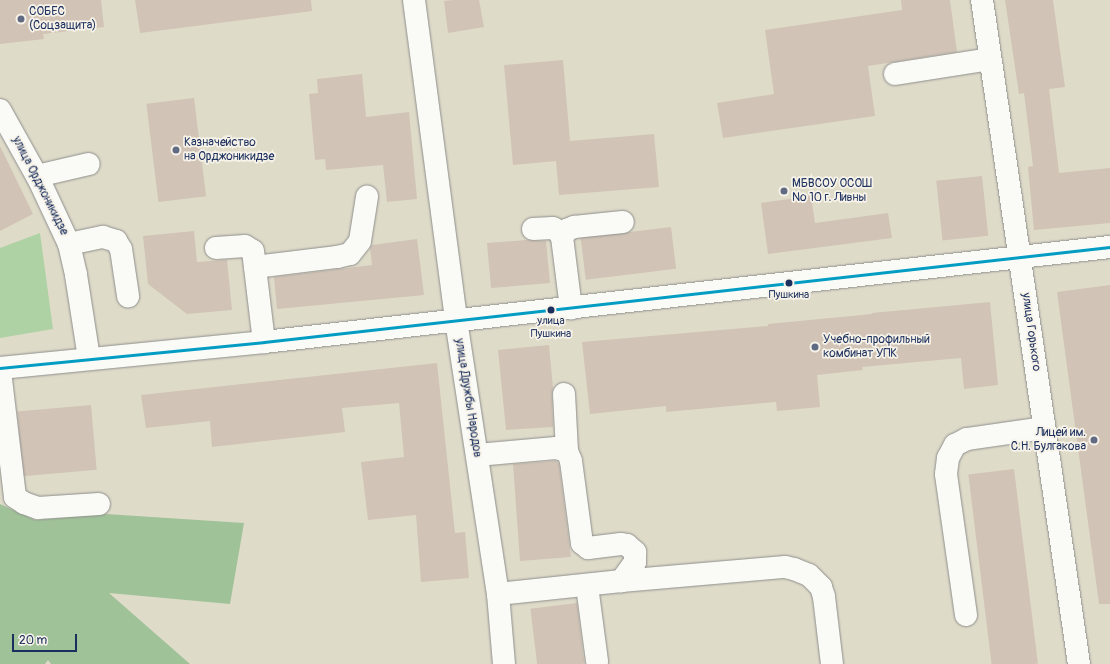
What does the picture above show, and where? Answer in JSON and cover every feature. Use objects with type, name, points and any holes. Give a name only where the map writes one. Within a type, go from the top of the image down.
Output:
[{"type":"street","name":"улица Горького","points":[[982,0],[1080,664]]},
{"type":"street","name":"улица Дружбы Народов","points":[[415,6],[456,320],[498,594],[504,664]]},
{"type":"street","points":[[895,74],[990,59]]},
{"type":"street","name":"улица Орджоникидзе","points":[[0,110],[53,206],[69,244],[76,275],[88,358]]},
{"type":"street","points":[[37,176],[89,164]]},
{"type":"street","points":[[255,267],[350,254],[360,241],[367,197]]},
{"type":"street","points":[[562,237],[567,230],[574,228],[623,222]]},
{"type":"street","points":[[533,229],[552,228],[558,231],[562,237],[571,308]]},
{"type":"street","points":[[69,244],[103,237],[116,241],[121,249],[128,296]]},
{"type":"street","points":[[216,248],[239,246],[250,248],[252,251],[264,342]]},
{"type":"street","points":[[99,504],[38,508],[24,503],[15,497],[0,370],[88,358],[264,342],[1110,247]]},
{"type":"street","points":[[564,394],[567,451],[571,458],[582,543],[588,548],[622,544],[635,552],[635,562],[621,581]]},
{"type":"street","points":[[966,615],[946,474],[948,458],[955,445],[967,439],[1044,428]]},
{"type":"street","points":[[477,455],[556,448],[567,451]]},
{"type":"street","points":[[498,594],[587,586],[621,581],[786,567],[802,571],[814,579],[821,587],[832,664]]},
{"type":"street","points":[[587,586],[597,661]]},
{"type":"green space","points":[[40,233],[53,329],[0,338],[0,248]]},
{"type":"green space","points":[[0,504],[35,520],[106,514],[244,523],[230,604],[109,593],[190,664],[51,664],[48,660],[45,664],[0,664]]},
{"type":"building","points":[[0,0],[101,0],[104,27],[43,34],[44,39],[0,44]]},
{"type":"building","points":[[135,0],[311,0],[312,11],[140,33]]},
{"type":"building","points":[[479,0],[484,27],[448,33],[444,1]]},
{"type":"building","points":[[901,0],[950,0],[957,52],[868,66],[875,116],[723,138],[717,103],[774,94],[765,30],[902,10]]},
{"type":"building","points":[[1005,0],[1053,0],[1065,87],[1049,89],[1059,173],[1110,168],[1110,223],[1034,230],[1028,167],[1033,166],[1024,93],[1019,94]]},
{"type":"building","points":[[563,60],[570,141],[654,134],[659,187],[559,195],[556,161],[513,165],[504,65]]},
{"type":"building","points":[[362,74],[366,117],[409,112],[417,199],[387,202],[383,165],[326,170],[325,159],[315,160],[309,94],[318,93],[317,79]]},
{"type":"building","name":"Казначейство на Орджоникидзе","points":[[194,98],[206,196],[158,202],[146,104]]},
{"type":"building","points":[[0,146],[33,214],[0,231]]},
{"type":"building","points":[[982,176],[988,236],[943,240],[936,181]]},
{"type":"building","points":[[811,196],[815,223],[888,213],[892,238],[768,254],[761,203]]},
{"type":"building","points":[[671,227],[676,269],[586,280],[581,238]]},
{"type":"building","points":[[194,231],[197,262],[227,260],[232,310],[187,314],[148,284],[143,236]]},
{"type":"building","points":[[417,239],[424,295],[277,309],[274,277],[372,265],[370,248],[372,245]]},
{"type":"building","points":[[527,240],[546,241],[550,283],[491,288],[487,243]]},
{"type":"building","name":"Лицей им. С.Н. Булгакова","points":[[1110,285],[1110,604],[1099,604],[1057,292]]},
{"type":"building","points":[[990,302],[998,385],[964,389],[961,358],[862,367],[863,370],[817,375],[820,407],[777,411],[776,402],[666,412],[666,406],[590,414],[582,342],[768,326],[768,324]]},
{"type":"building","points":[[549,345],[553,388],[553,427],[506,430],[498,350]]},
{"type":"building","points":[[437,363],[455,533],[465,532],[469,578],[421,582],[416,515],[368,520],[361,462],[404,457],[399,403],[342,408],[345,432],[212,447],[210,421],[146,428],[141,395]]},
{"type":"building","points":[[91,405],[97,470],[23,476],[17,411]]},
{"type":"building","points":[[556,461],[559,464],[571,557],[520,561],[513,464]]},
{"type":"building","points":[[1014,469],[1038,664],[992,664],[968,475]]},
{"type":"building","points":[[577,603],[584,664],[537,664],[530,609]]},
{"type":"transit line","points":[[0,368],[264,342],[1110,247]]},
{"type":"place","name":"СОБЕС (Соцзащита)","points":[[21,19]]},
{"type":"place","name":"Казначейство на Орджоникидзе","points":[[176,150]]},
{"type":"place","name":"МБВСОУ ОСОШ № 10 г. Ливны","points":[[784,191]]},
{"type":"place","name":"Пушкина","points":[[789,283]]},
{"type":"place","name":"улица Пушкина","points":[[551,310]]},
{"type":"place","name":"Учебно-профильный комбинат УПК","points":[[815,347]]},
{"type":"place","name":"Лицей им. С.Н. Булгакова","points":[[1094,440]]}]
